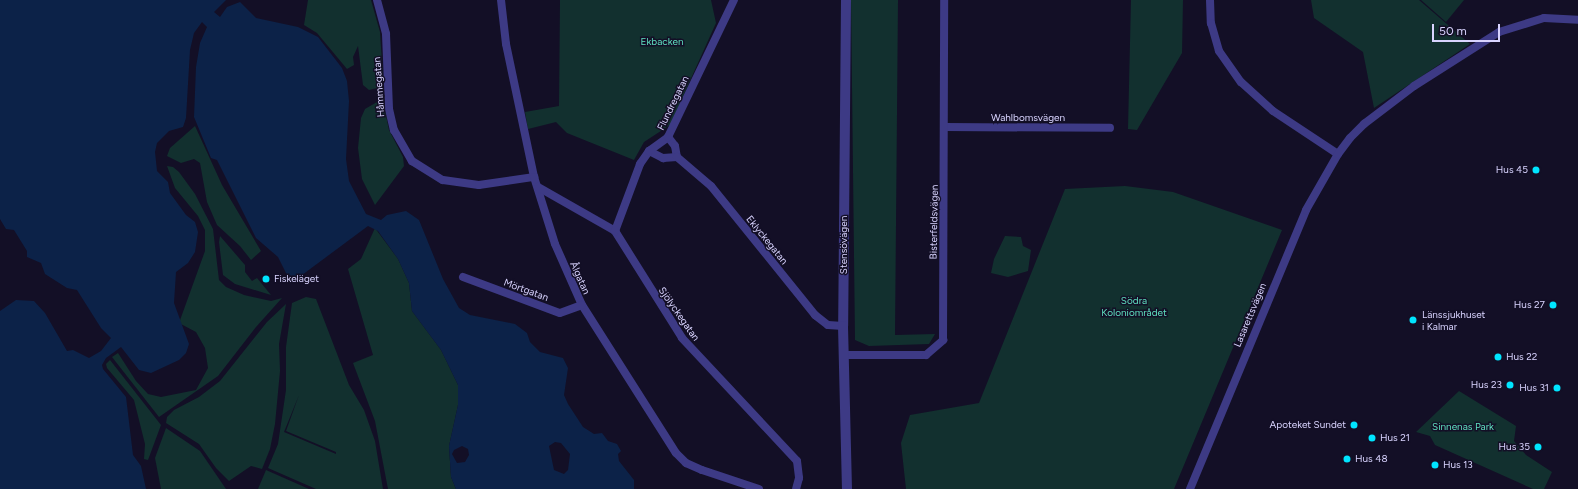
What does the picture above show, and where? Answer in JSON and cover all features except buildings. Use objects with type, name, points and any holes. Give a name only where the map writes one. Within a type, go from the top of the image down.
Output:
[{"type":"street","name":"Håmmegatan","points":[[377,0],[386,34],[389,109],[394,130],[412,161],[443,180],[472,184],[534,178]]},
{"type":"street","name":"Ålgatan","points":[[501,0],[506,44],[534,178],[558,251],[582,305],[676,453],[686,463],[702,470],[759,489]]},
{"type":"street","name":"Flundregatan","points":[[615,231],[640,164],[649,151],[668,137],[734,0]]},
{"type":"street","name":"Stensövägen","points":[[846,0],[843,326],[847,489]]},
{"type":"street","name":"Bisterfeldsvägen","points":[[844,355],[926,354],[943,340],[945,127],[944,0]]},
{"type":"street","points":[[1210,0],[1211,24],[1219,51],[1240,82],[1273,111],[1338,154]]},
{"type":"street","name":"Lasarettsvägen","points":[[1190,489],[1306,210],[1338,154],[1364,124],[1414,86],[1499,32],[1544,18],[1578,20]]},
{"type":"street","name":"Wahlbomsvägen","points":[[945,127],[1110,128]]},
{"type":"street","name":"Eklyckegatan","points":[[668,137],[675,146],[677,157],[711,186],[815,315],[828,325],[843,326]]},
{"type":"street","points":[[649,151],[663,158],[677,157]]},
{"type":"street","name":"Sjölyckegatan","points":[[538,187],[615,231],[682,338],[797,461],[799,478],[796,489]]},
{"type":"street","name":"Mörtgatan","points":[[463,277],[560,313],[582,305]]},
{"type":"green space","points":[[308,0],[371,0],[380,32],[383,78],[377,88],[369,90],[363,85],[358,46],[353,57],[354,65],[347,69],[317,33],[304,25]]},
{"type":"green space","name":"Ekbacken","points":[[560,0],[711,0],[716,23],[670,125],[644,142],[634,160],[567,133],[556,122],[528,129],[525,112],[559,106]]},
{"type":"green space","points":[[851,0],[898,0],[895,335],[935,334],[929,344],[869,346],[855,340]]},
{"type":"green space","points":[[1131,0],[1183,0],[1182,53],[1137,130],[1128,129]]},
{"type":"green space","points":[[1311,0],[1419,0],[1470,44],[1374,108],[1363,52],[1314,18]]},
{"type":"green space","points":[[1421,0],[1464,0],[1446,22]]},
{"type":"green space","points":[[377,102],[384,106],[389,130],[403,157],[404,166],[375,205],[362,179],[358,148],[361,118],[365,109]]},
{"type":"green space","points":[[195,126],[222,185],[261,251],[251,260],[240,246],[217,225],[207,202],[200,163],[194,159],[181,163],[167,156],[170,148]]},
{"type":"green space","points":[[167,166],[173,167],[179,172],[195,194],[213,229],[219,280],[226,287],[244,295],[271,301],[282,298],[256,327],[218,376],[159,417],[112,357],[118,353],[136,381],[148,394],[161,397],[196,390],[208,368],[205,348],[196,332],[179,323],[205,251],[205,230],[198,216],[175,188]]},
{"type":"green space","name":"Södra Koloniområdet","points":[[1125,186],[1173,192],[1282,230],[1174,489],[906,489],[901,443],[910,415],[979,403],[1065,189]]},
{"type":"green space","points":[[375,228],[398,259],[409,283],[412,311],[441,350],[458,385],[458,405],[449,446],[451,477],[456,489],[388,489],[375,421],[353,363],[373,355],[348,269],[361,259]]},
{"type":"green space","points":[[220,236],[245,265],[245,272],[252,281],[257,278],[271,295],[235,284],[223,275],[219,242]]},
{"type":"green space","points":[[1005,236],[1021,237],[1023,246],[1031,250],[1028,271],[1008,277],[991,273],[994,259]]},
{"type":"green space","points":[[306,297],[316,299],[349,385],[364,410],[375,441],[383,489],[316,489],[268,468],[278,444],[286,390],[286,347],[292,303]],"holes":[[[299,395],[286,431],[336,452],[336,454],[284,432]]]},
{"type":"green space","points":[[286,304],[279,344],[280,371],[275,424],[270,449],[262,469],[251,466],[229,481],[216,468],[199,444],[166,423],[167,417],[174,410],[199,397],[220,381],[267,322]]},
{"type":"green space","points":[[110,360],[161,425],[148,460],[144,459],[145,444],[134,400],[107,368],[106,364]]},
{"type":"green space","name":"Sinnenas Park","points":[[1459,391],[1516,426],[1514,441],[1526,455],[1552,472],[1544,489],[1533,489],[1435,445],[1430,436],[1416,432]]},
{"type":"green space","points":[[166,428],[200,451],[226,489],[161,489],[155,458]]},
{"type":"green space","points":[[266,470],[309,489],[258,489]]},
{"type":"water","points":[[0,0],[226,0],[214,12],[220,17],[227,7],[240,2],[256,18],[298,27],[318,37],[342,68],[347,81],[349,101],[346,159],[349,181],[366,214],[381,220],[387,215],[406,211],[419,220],[443,279],[459,308],[470,315],[515,324],[527,333],[530,342],[540,352],[563,358],[568,368],[564,395],[568,404],[583,427],[594,434],[602,433],[608,441],[617,444],[621,451],[618,454],[619,461],[634,480],[634,489],[456,489],[451,477],[449,446],[458,405],[458,385],[441,350],[412,311],[409,283],[398,259],[378,231],[368,226],[298,278],[287,275],[278,257],[256,238],[217,160],[211,158],[194,117],[196,67],[200,43],[207,27],[202,22],[194,33],[190,50],[186,118],[183,127],[169,131],[157,143],[155,152],[157,171],[168,182],[170,193],[186,215],[195,222],[198,232],[195,252],[188,263],[176,272],[174,303],[189,344],[186,353],[179,360],[151,373],[139,370],[121,347],[106,358],[102,365],[103,369],[126,397],[133,455],[141,466],[146,489],[0,489],[0,311],[16,300],[34,301],[45,313],[67,351],[73,350],[89,358],[101,351],[111,338],[101,328],[77,290],[67,288],[45,274],[41,263],[27,257],[27,251],[14,230],[6,229],[0,219]],"holes":[[[555,442],[561,443],[570,454],[568,470],[564,474],[554,470],[549,446]],[[462,446],[468,449],[469,455],[465,462],[457,463],[452,454],[454,450]]]},
{"type":"place","name":"Hus 45","points":[[1536,170]]},
{"type":"place","name":"Fiskeläget","points":[[266,279]]},
{"type":"place","name":"Hus 27","points":[[1553,305]]},
{"type":"place","name":"Länssjukhuset i Kalmar","points":[[1413,320]]},
{"type":"place","name":"Hus 22","points":[[1498,357]]},
{"type":"place","name":"Hus 23","points":[[1510,385]]},
{"type":"place","name":"Hus 31","points":[[1557,388]]},
{"type":"place","name":"Apoteket Sundet","points":[[1354,425]]},
{"type":"place","name":"Hus 21","points":[[1372,438]]},
{"type":"place","name":"Hus 35","points":[[1538,447]]},
{"type":"place","name":"Hus 48","points":[[1347,459]]},
{"type":"place","name":"Hus 13","points":[[1435,465]]}]
